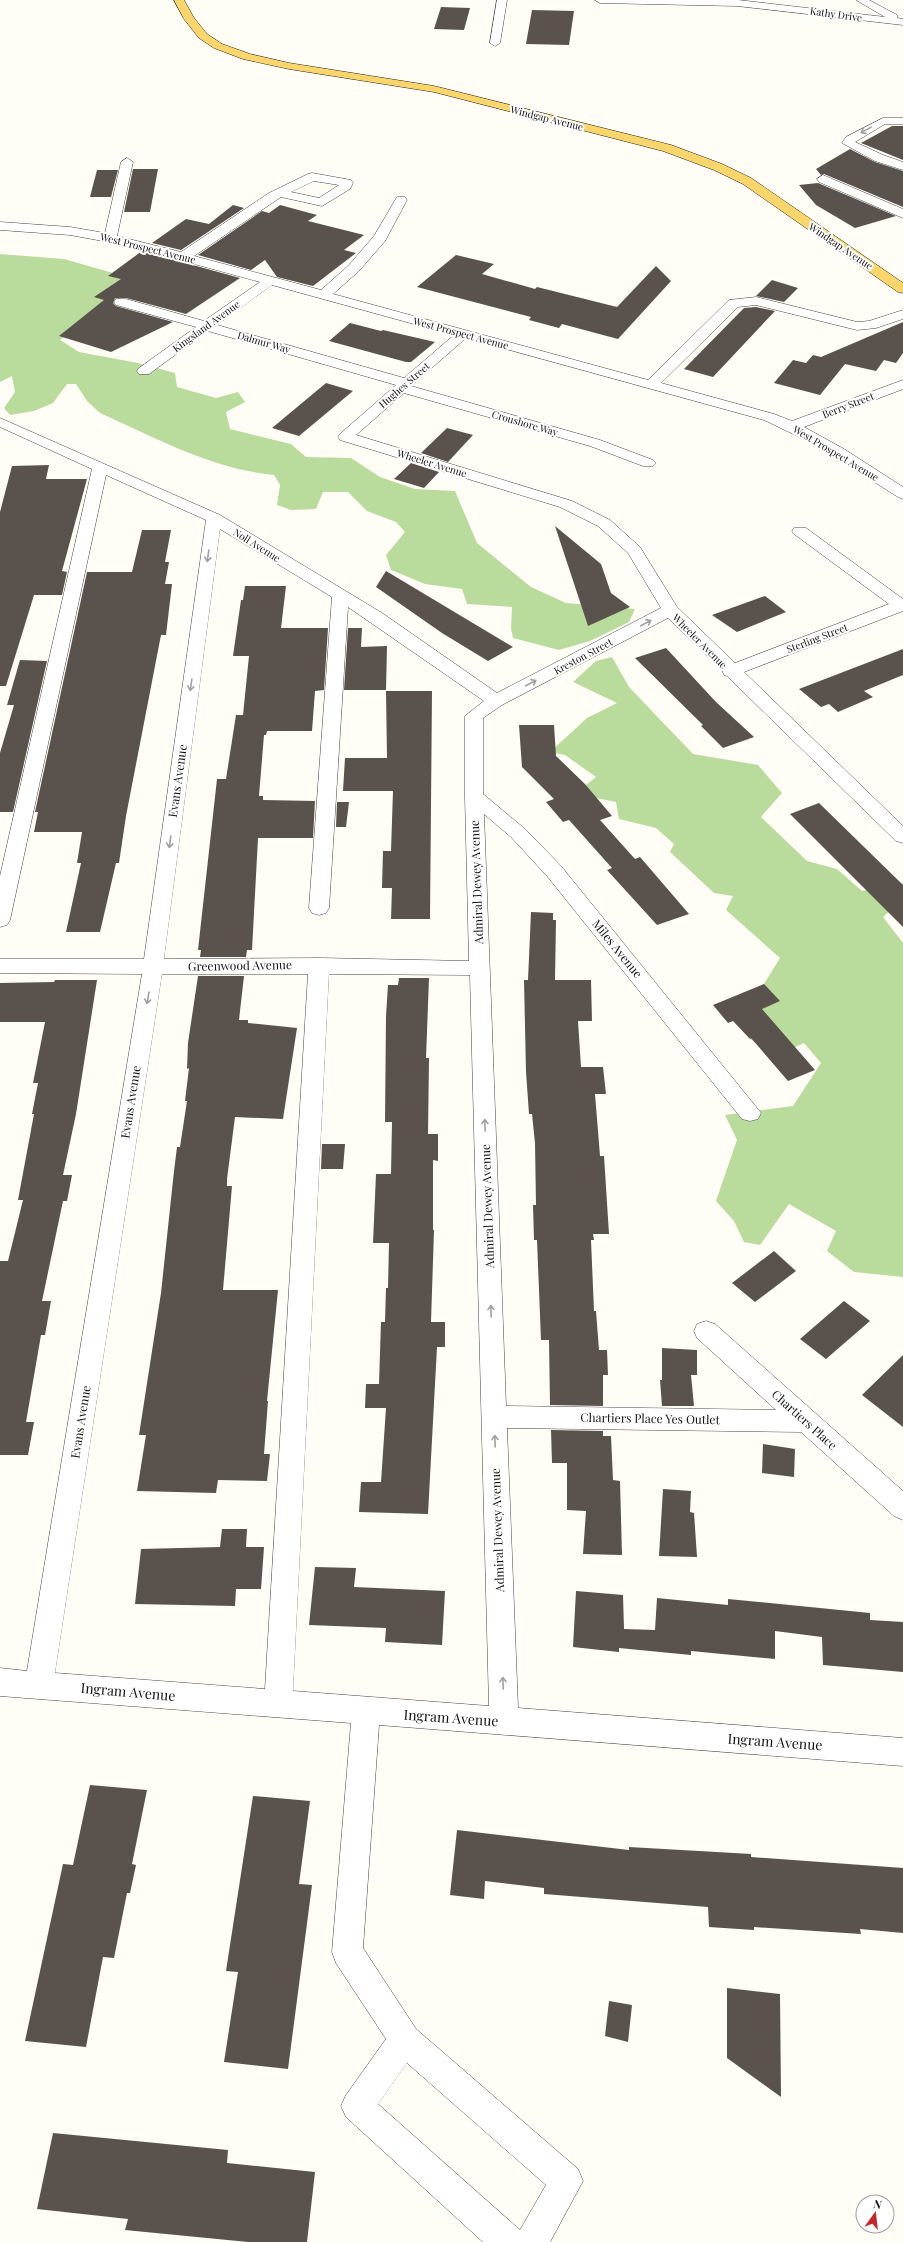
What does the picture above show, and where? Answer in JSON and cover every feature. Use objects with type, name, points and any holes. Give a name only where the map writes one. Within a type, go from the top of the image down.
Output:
[{"type":"main road","name":"Windgap Avenue","points":[[179,0],[189,20],[203,36],[218,46],[247,57],[289,66],[434,89],[667,148],[718,166],[746,181],[903,288]]},
{"type":"street","points":[[496,43],[502,0]]},
{"type":"street","name":"Kathy Drive","points":[[600,0],[737,3],[903,22]]},
{"type":"street","points":[[861,0],[903,22]]},
{"type":"street","points":[[903,121],[883,120],[850,139],[848,143],[879,158],[903,166]]},
{"type":"street","points":[[110,238],[126,162]]},
{"type":"street","points":[[823,179],[903,214]]},
{"type":"street","points":[[183,257],[279,193]]},
{"type":"street","points":[[323,296],[354,268],[380,238],[401,200]]},
{"type":"street","name":"West Prospect Avenue","points":[[0,226],[70,231],[110,238],[769,417],[793,426],[814,437],[903,494]]},
{"type":"street","name":"Kingsland Avenue","points":[[144,371],[269,281]]},
{"type":"street","points":[[651,385],[734,303],[756,301],[857,326],[872,325],[903,314]]},
{"type":"street","name":"Dalmur Way","points":[[121,302],[207,326],[403,386]]},
{"type":"street","name":"Hughes Street","points":[[345,437],[463,334]]},
{"type":"street","name":"Berry Street","points":[[793,426],[903,384]]},
{"type":"street","name":"Croushore Way","points":[[403,386],[595,443],[648,463]]},
{"type":"street","name":"Noll Avenue","points":[[0,422],[214,518],[376,617],[496,701]]},
{"type":"street","name":"Wheeler Avenue","points":[[345,437],[566,504],[604,523],[634,550],[670,610],[730,671],[903,838]]},
{"type":"street","points":[[0,920],[100,467]]},
{"type":"street","name":"Evans Avenue","points":[[39,1685],[152,968],[214,518]]},
{"type":"street","points":[[800,531],[902,605]]},
{"type":"street","points":[[319,908],[340,595]]},
{"type":"street","name":"Sterling Street","points":[[730,671],[902,605]]},
{"type":"street","name":"Kreston Street","points":[[496,701],[670,610]]},
{"type":"street","name":"Admiral Dewey Avenue","points":[[496,701],[474,716],[474,796],[504,1722]]},
{"type":"street","name":"Miles Avenue","points":[[474,796],[518,833],[554,871],[750,1113]]},
{"type":"street","points":[[278,1704],[319,965]]},
{"type":"street","name":"Greenwood Avenue","points":[[0,966],[152,968],[319,965],[480,968]]},
{"type":"street","name":"Chartiers Place","points":[[706,1332],[903,1508]]},
{"type":"street","name":"Chartiers Place Yes Outlet","points":[[494,1417],[806,1421]]},
{"type":"street","name":"Ingram Avenue","points":[[0,1682],[903,1752]]},
{"type":"street","points":[[366,1711],[347,1952],[405,2040],[566,2182],[532,2242]]},
{"type":"street","points":[[405,2040],[357,2106],[508,2242]]},
{"type":"green space","points":[[0,254],[64,259],[134,279],[124,296],[60,340],[79,352],[138,363],[175,373],[177,387],[216,398],[238,392],[245,402],[226,412],[230,429],[291,444],[306,457],[351,458],[380,477],[415,489],[455,491],[477,543],[531,587],[566,603],[635,609],[629,622],[590,641],[559,650],[513,638],[511,628],[512,607],[467,604],[462,589],[425,584],[391,570],[386,555],[405,532],[396,522],[367,511],[348,492],[323,492],[316,509],[291,510],[277,505],[280,485],[274,475],[251,472],[206,459],[100,413],[87,401],[76,384],[67,384],[53,403],[34,411],[10,415],[4,408],[15,392],[12,376],[0,382]]},
{"type":"green space","points":[[612,657],[629,687],[693,754],[758,765],[782,793],[761,817],[807,861],[837,869],[862,891],[903,883],[903,899],[883,917],[903,943],[903,1277],[854,1272],[827,1251],[836,1231],[789,1204],[760,1245],[744,1242],[734,1221],[716,1201],[737,1140],[725,1115],[793,1106],[821,1063],[804,1043],[776,1056],[750,1039],[764,984],[780,958],[726,910],[733,896],[714,893],[670,852],[674,844],[656,828],[619,819],[616,802],[596,798],[586,785],[596,777],[565,755],[550,752],[587,718],[617,703],[573,682],[596,661]]},
{"type":"building","points":[[441,7],[470,8],[464,30],[434,29]]},
{"type":"building","points":[[532,10],[574,11],[569,45],[526,44]]},
{"type":"building","points":[[892,126],[903,126],[903,160],[861,143]]},
{"type":"building","points":[[850,149],[875,162],[903,171],[903,207],[824,174],[821,175],[816,169]]},
{"type":"building","points":[[133,169],[158,169],[150,212],[124,212]]},
{"type":"building","points":[[97,170],[118,170],[111,197],[90,197]]},
{"type":"building","points":[[818,183],[896,216],[855,228],[816,205],[799,185]]},
{"type":"building","points":[[233,205],[244,208],[181,250],[152,243],[186,219],[209,224]]},
{"type":"building","points":[[280,205],[317,215],[308,221],[364,235],[344,250],[356,253],[313,286],[277,277],[265,260],[251,270],[198,255],[262,211],[269,213]]},
{"type":"building","points":[[142,251],[240,278],[186,314],[126,298],[115,298],[113,303],[116,306],[173,322],[111,352],[59,336],[104,300],[94,297],[121,279],[108,276]]},
{"type":"building","points":[[456,255],[494,264],[482,274],[535,289],[537,287],[617,307],[656,266],[671,281],[618,339],[562,324],[559,328],[529,320],[531,317],[417,287]]},
{"type":"building","points":[[772,280],[798,288],[784,302],[756,296]]},
{"type":"building","points":[[756,307],[775,311],[713,377],[684,369],[744,308]]},
{"type":"building","points":[[903,322],[903,353],[896,363],[884,360],[876,371],[845,364],[820,395],[774,383],[793,360],[806,363],[813,355],[821,357]]},
{"type":"building","points":[[350,323],[435,342],[411,362],[406,362],[329,341]]},
{"type":"building","points":[[326,383],[353,391],[299,436],[272,428]]},
{"type":"building","points":[[447,428],[473,435],[448,462],[421,453]]},
{"type":"building","points":[[411,463],[439,472],[424,488],[394,479]]},
{"type":"building","points":[[49,465],[46,479],[87,479],[62,571],[67,572],[62,595],[34,595],[6,686],[0,686],[0,512],[12,466]]},
{"type":"building","points":[[555,526],[601,564],[611,593],[630,607],[588,626]]},
{"type":"building","points":[[142,530],[171,530],[165,562],[169,562],[165,584],[172,584],[166,635],[161,635],[126,816],[119,863],[116,863],[100,932],[66,932],[81,863],[77,863],[82,832],[34,832],[38,812],[35,812],[87,572],[132,572]]},
{"type":"building","points":[[386,571],[513,647],[488,661],[442,633],[376,587]]},
{"type":"building","points":[[245,586],[286,586],[281,628],[328,628],[324,690],[315,691],[312,731],[267,731],[266,735],[264,735],[259,796],[263,796],[263,800],[315,801],[313,838],[258,838],[252,950],[247,950],[246,957],[200,957],[201,950],[198,950],[217,779],[226,779],[236,715],[243,715],[249,656],[233,656],[241,600],[243,600]]},
{"type":"building","points":[[765,596],[786,612],[737,632],[712,615]]},
{"type":"building","points":[[348,628],[362,628],[361,647],[387,646],[386,690],[344,690]]},
{"type":"building","points":[[666,648],[716,702],[754,737],[723,748],[701,726],[703,725],[635,658]]},
{"type":"building","points":[[903,649],[903,675],[864,691],[873,697],[838,712],[829,704],[821,707],[799,689]]},
{"type":"building","points":[[20,660],[47,661],[13,812],[0,812],[0,753],[14,705],[7,705]]},
{"type":"building","points":[[386,691],[432,691],[430,919],[391,919],[392,888],[382,888],[383,851],[391,851],[393,791],[343,791],[345,758],[387,758]]},
{"type":"building","points":[[519,725],[554,725],[556,756],[585,784],[612,816],[600,820],[635,859],[640,857],[689,914],[657,925],[607,870],[612,868],[569,820],[563,822],[546,802],[554,799],[522,767]]},
{"type":"building","points":[[337,802],[349,802],[346,827],[336,827]]},
{"type":"building","points":[[819,803],[903,885],[903,927],[790,814]]},
{"type":"building","points":[[531,912],[553,913],[553,920],[556,920],[555,980],[591,980],[592,1021],[578,1021],[581,1067],[603,1067],[606,1094],[595,1094],[600,1156],[604,1156],[609,1234],[593,1234],[594,1240],[591,1240],[594,1311],[596,1311],[599,1350],[607,1350],[608,1375],[603,1375],[603,1406],[550,1405],[549,1340],[541,1340],[537,1240],[534,1240],[533,1205],[536,1205],[535,1143],[532,1114],[529,1114],[526,1072],[524,980],[528,980]]},
{"type":"building","points":[[198,976],[244,976],[239,1020],[248,1020],[248,1023],[297,1028],[283,1119],[235,1117],[227,1179],[227,1186],[232,1186],[223,1290],[278,1290],[267,1401],[264,1454],[270,1454],[267,1481],[218,1480],[216,1493],[137,1491],[146,1435],[139,1435],[161,1293],[177,1147],[180,1147],[187,1101],[185,1101],[189,1068],[187,1069],[188,1043]]},
{"type":"building","points":[[399,978],[429,978],[426,1058],[429,1058],[428,1134],[438,1134],[438,1161],[433,1160],[434,1230],[431,1322],[445,1322],[445,1347],[437,1347],[428,1514],[359,1512],[361,1482],[381,1482],[386,1408],[365,1408],[366,1384],[379,1384],[381,1322],[385,1322],[386,1288],[388,1288],[389,1243],[373,1243],[376,1174],[391,1174],[392,1122],[385,1122],[386,1016],[388,985],[398,985]]},
{"type":"building","points":[[55,980],[97,980],[76,1114],[63,1175],[72,1175],[67,1201],[63,1201],[42,1301],[51,1301],[45,1335],[41,1335],[26,1422],[34,1422],[28,1455],[0,1455],[0,1261],[8,1261],[23,1200],[18,1200],[34,1114],[32,1114],[38,1083],[33,1083],[45,1022],[0,1022],[0,983],[54,982]]},
{"type":"building","points":[[764,984],[780,1001],[762,1009],[815,1070],[788,1081],[751,1038],[750,1039],[733,1021],[728,1023],[713,1005]]},
{"type":"building","points":[[322,1144],[345,1144],[343,1169],[321,1169]]},
{"type":"building","points":[[774,1251],[796,1271],[755,1302],[732,1283]]},
{"type":"building","points":[[844,1301],[870,1321],[826,1359],[800,1339]]},
{"type":"building","points":[[662,1348],[697,1350],[697,1375],[691,1375],[694,1406],[662,1406],[660,1380],[662,1380]]},
{"type":"building","points":[[903,1355],[903,1427],[862,1395]]},
{"type":"building","points":[[551,1430],[603,1431],[603,1436],[611,1436],[613,1480],[620,1481],[622,1555],[583,1554],[586,1511],[567,1510],[567,1463],[552,1463]]},
{"type":"building","points":[[763,1444],[795,1449],[794,1477],[762,1473]]},
{"type":"building","points":[[663,1489],[691,1491],[690,1512],[694,1513],[697,1557],[659,1556]]},
{"type":"building","points":[[222,1529],[247,1529],[246,1547],[264,1547],[261,1589],[236,1589],[235,1606],[135,1604],[141,1549],[220,1547]]},
{"type":"building","points":[[315,1567],[356,1568],[354,1587],[445,1591],[442,1645],[385,1642],[386,1628],[309,1625]]},
{"type":"building","points":[[576,1591],[623,1595],[624,1629],[655,1630],[657,1598],[728,1605],[728,1599],[870,1613],[870,1620],[903,1622],[903,1672],[823,1665],[822,1637],[775,1631],[775,1659],[691,1651],[691,1655],[619,1648],[619,1652],[573,1647]]},
{"type":"building","points":[[90,1785],[147,1790],[132,1864],[136,1865],[130,1893],[127,1893],[114,1958],[103,1957],[86,2047],[25,2041],[63,1864],[73,1865]]},
{"type":"building","points":[[253,1796],[310,1801],[299,1884],[312,1885],[288,2069],[224,2062],[238,1972],[226,1971]]},
{"type":"building","points":[[457,1830],[629,1850],[629,1847],[751,1854],[751,1857],[903,1868],[903,1933],[860,1929],[861,1934],[754,1927],[754,1930],[709,1927],[708,1907],[544,1894],[544,1888],[485,1881],[484,1899],[450,1895]]},
{"type":"building","points":[[727,1988],[780,1994],[781,2097],[727,2058]]},
{"type":"building","points":[[609,2001],[632,2005],[628,2042],[605,2036]]},
{"type":"building","points":[[53,2133],[228,2150],[227,2163],[315,2172],[307,2242],[248,2242],[125,2230],[128,2219],[37,2209]]}]
